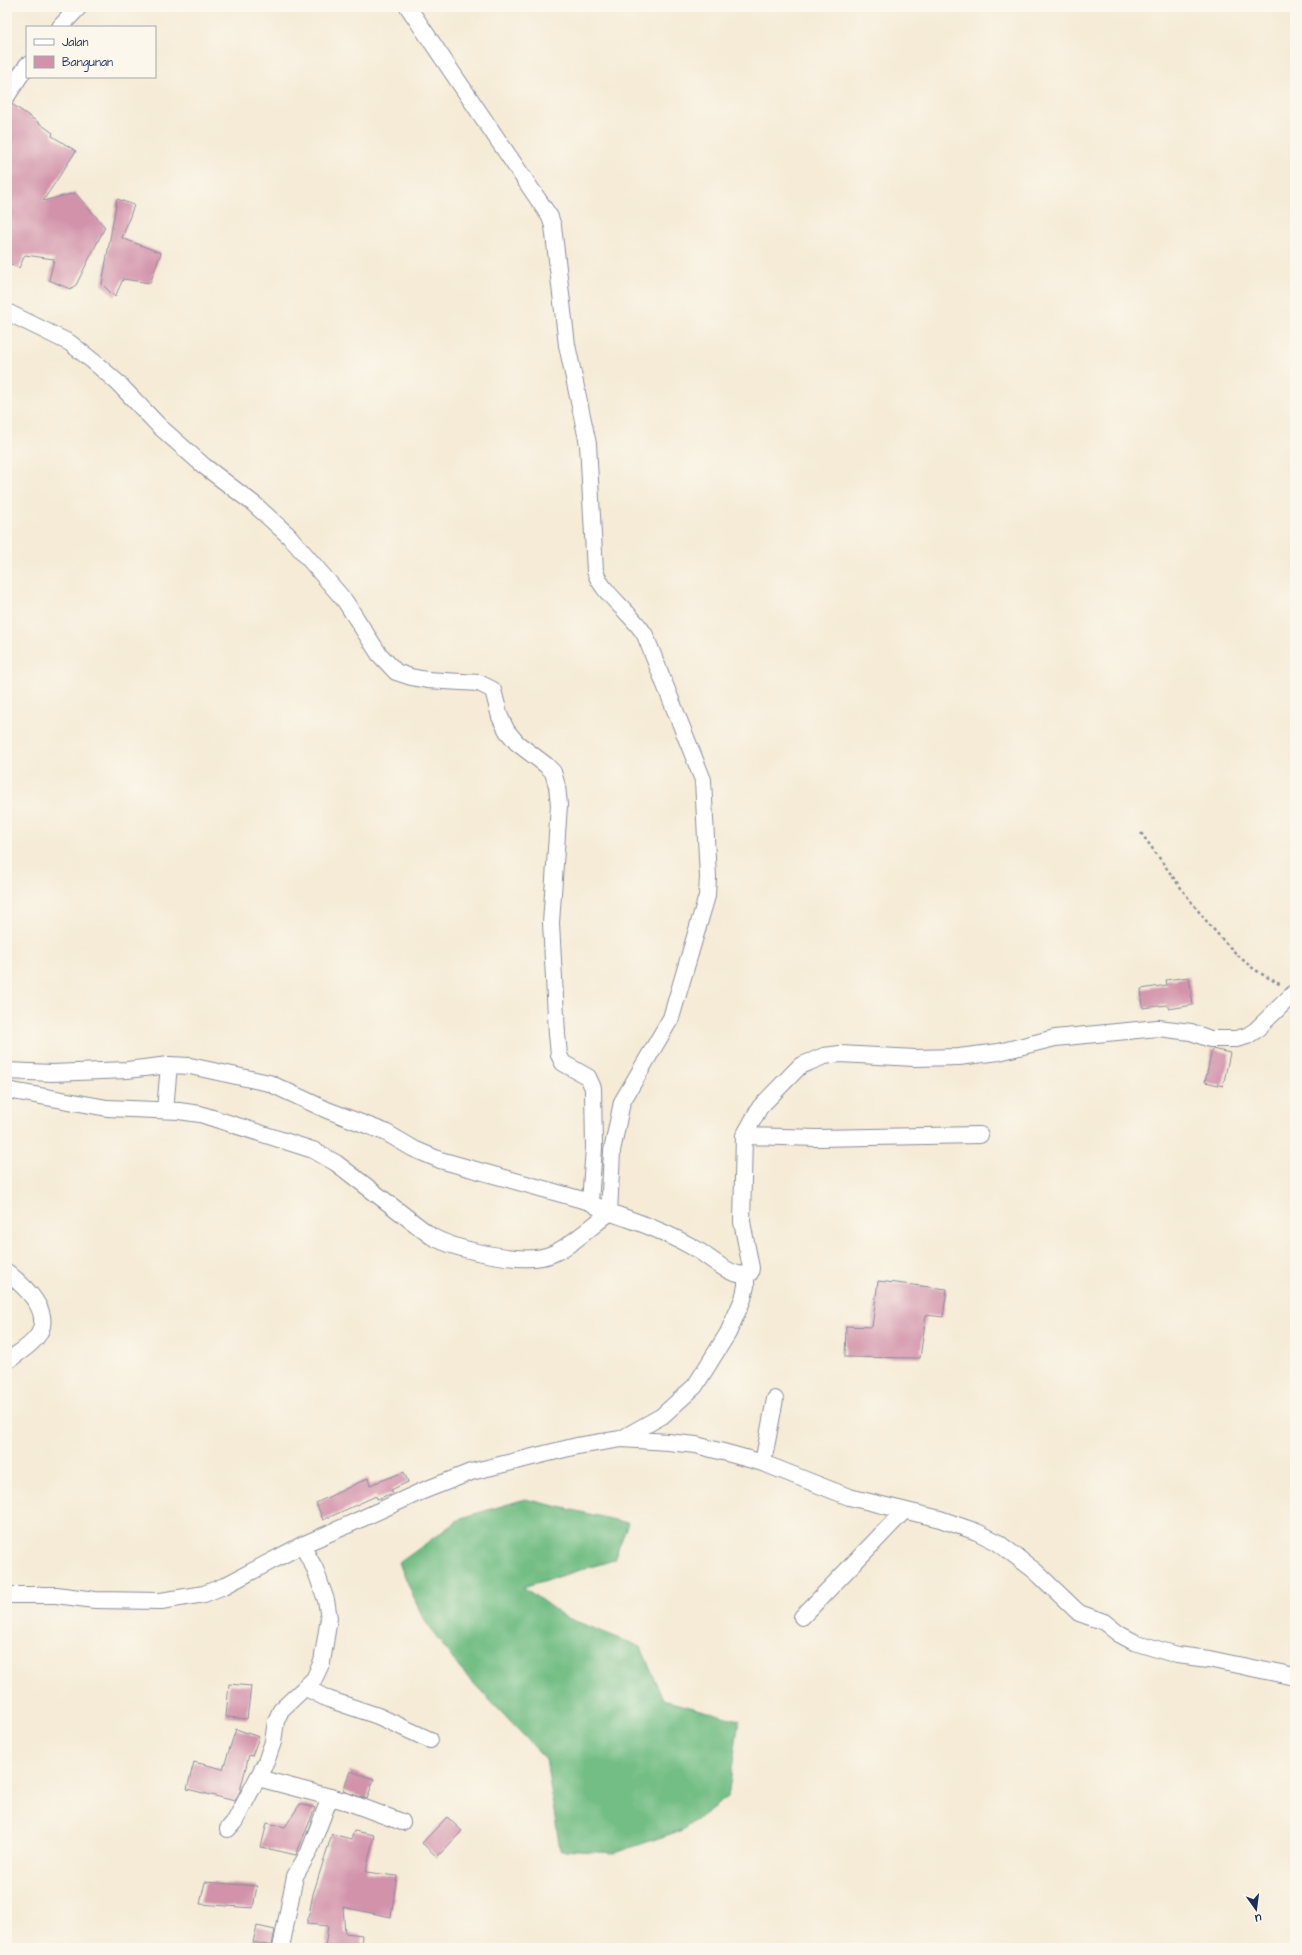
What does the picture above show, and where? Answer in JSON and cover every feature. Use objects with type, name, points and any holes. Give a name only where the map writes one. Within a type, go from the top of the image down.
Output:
[{"type":"street","points":[[61,26],[79,7]]},
{"type":"street","points":[[408,7],[550,217],[553,226],[567,345],[588,444],[594,571],[601,583],[636,622],[645,635],[703,780],[708,877],[707,896],[671,1018],[622,1102],[612,1152],[609,1213]]},
{"type":"street","points":[[7,96],[26,67]]},
{"type":"street","points":[[7,312],[70,343],[94,362],[118,383],[160,427],[204,466],[254,504],[289,536],[346,600],[378,654],[396,672],[427,680],[463,681],[486,685],[493,690],[500,717],[507,731],[517,743],[553,772],[559,805],[551,923],[557,1034],[559,1055],[563,1063],[588,1077],[593,1088],[594,1148],[590,1202]]},
{"type":"street","points":[[621,1439],[662,1416],[696,1386],[728,1333],[743,1299],[746,1286],[746,1276],[750,1273],[751,1268],[742,1222],[744,1136],[760,1107],[800,1066],[824,1056],[840,1054],[915,1058],[959,1057],[999,1052],[1055,1038],[1158,1028],[1191,1032],[1210,1039],[1236,1039],[1247,1036],[1256,1030],[1294,992]]},
{"type":"street","points":[[165,1110],[169,1065]]},
{"type":"street","points":[[7,1071],[52,1073],[127,1070],[169,1065],[190,1066],[269,1083],[327,1110],[385,1132],[414,1149],[440,1160],[590,1202],[609,1213],[667,1234],[697,1250],[727,1270],[738,1275],[746,1276]]},
{"type":"street","points":[[7,1090],[107,1108],[165,1110],[200,1114],[323,1154],[431,1236],[443,1242],[492,1255],[537,1258],[550,1255],[609,1213]]},
{"type":"street","points":[[744,1136],[817,1138],[980,1135]]},
{"type":"street","points":[[7,1272],[27,1289],[32,1296],[41,1314],[42,1323],[36,1338],[7,1360]]},
{"type":"street","points":[[763,1463],[775,1398]]},
{"type":"street","points":[[7,1595],[56,1595],[119,1600],[161,1600],[188,1597],[224,1586],[302,1545],[420,1492],[471,1472],[577,1446],[621,1439],[696,1445],[763,1463],[849,1498],[947,1522],[977,1532],[997,1542],[1035,1571],[1079,1613],[1104,1622],[1119,1634],[1134,1642],[1177,1655],[1209,1659],[1295,1677]]},
{"type":"street","points":[[802,1617],[904,1511]]},
{"type":"street","points":[[228,1829],[236,1821],[258,1778],[273,1742],[276,1721],[281,1710],[314,1680],[322,1662],[328,1618],[326,1600],[315,1569],[302,1545]]},
{"type":"street","points":[[306,1688],[328,1699],[378,1716],[430,1740]]},
{"type":"street","points":[[258,1778],[348,1802],[402,1822]]},
{"type":"street","points":[[281,1948],[295,1876],[309,1852],[330,1797]]},
{"type":"path","points":[[1141,834],[1220,935],[1250,966],[1294,992]]},
{"type":"green space","points":[[525,1499],[628,1523],[614,1560],[523,1587],[565,1617],[641,1647],[663,1700],[739,1720],[728,1797],[682,1830],[615,1853],[560,1850],[546,1759],[460,1669],[423,1618],[399,1563],[461,1518]]},
{"type":"building","points":[[12,104],[53,133],[52,136],[76,151],[43,201],[75,193],[105,227],[76,285],[70,289],[49,280],[54,259],[25,255],[19,268],[7,262],[7,112]]},
{"type":"building","points":[[117,199],[134,205],[122,238],[161,253],[150,283],[123,279],[115,297],[102,284]]},
{"type":"building","points":[[1189,977],[1193,1005],[1169,1009],[1167,1005],[1143,1008],[1141,989],[1167,985],[1166,980]]},
{"type":"building","points":[[1212,1049],[1230,1053],[1223,1086],[1205,1082]]},
{"type":"building","points":[[878,1281],[947,1289],[943,1317],[926,1315],[920,1358],[845,1357],[846,1326],[872,1327]]},
{"type":"building","points":[[404,1472],[408,1482],[391,1490],[393,1493],[377,1499],[376,1496],[323,1520],[316,1503],[368,1478],[370,1485]]},
{"type":"building","points":[[229,1684],[251,1686],[247,1719],[226,1717]]},
{"type":"building","points":[[236,1729],[259,1737],[252,1756],[249,1755],[240,1791],[235,1801],[187,1789],[194,1762],[223,1769]]},
{"type":"building","points":[[350,1771],[374,1779],[367,1799],[343,1791]]},
{"type":"building","points":[[300,1804],[315,1808],[296,1855],[261,1847],[267,1823],[285,1827]]},
{"type":"building","points":[[447,1817],[462,1831],[437,1857],[422,1843]]},
{"type":"building","points":[[354,1831],[374,1835],[366,1872],[397,1876],[391,1917],[343,1907],[345,1933],[362,1935],[361,1948],[325,1948],[328,1926],[307,1924],[313,1894],[332,1834],[351,1839]]},
{"type":"building","points":[[205,1882],[257,1886],[253,1908],[200,1904]]},
{"type":"building","points":[[257,1926],[275,1930],[272,1946],[253,1942]]}]
